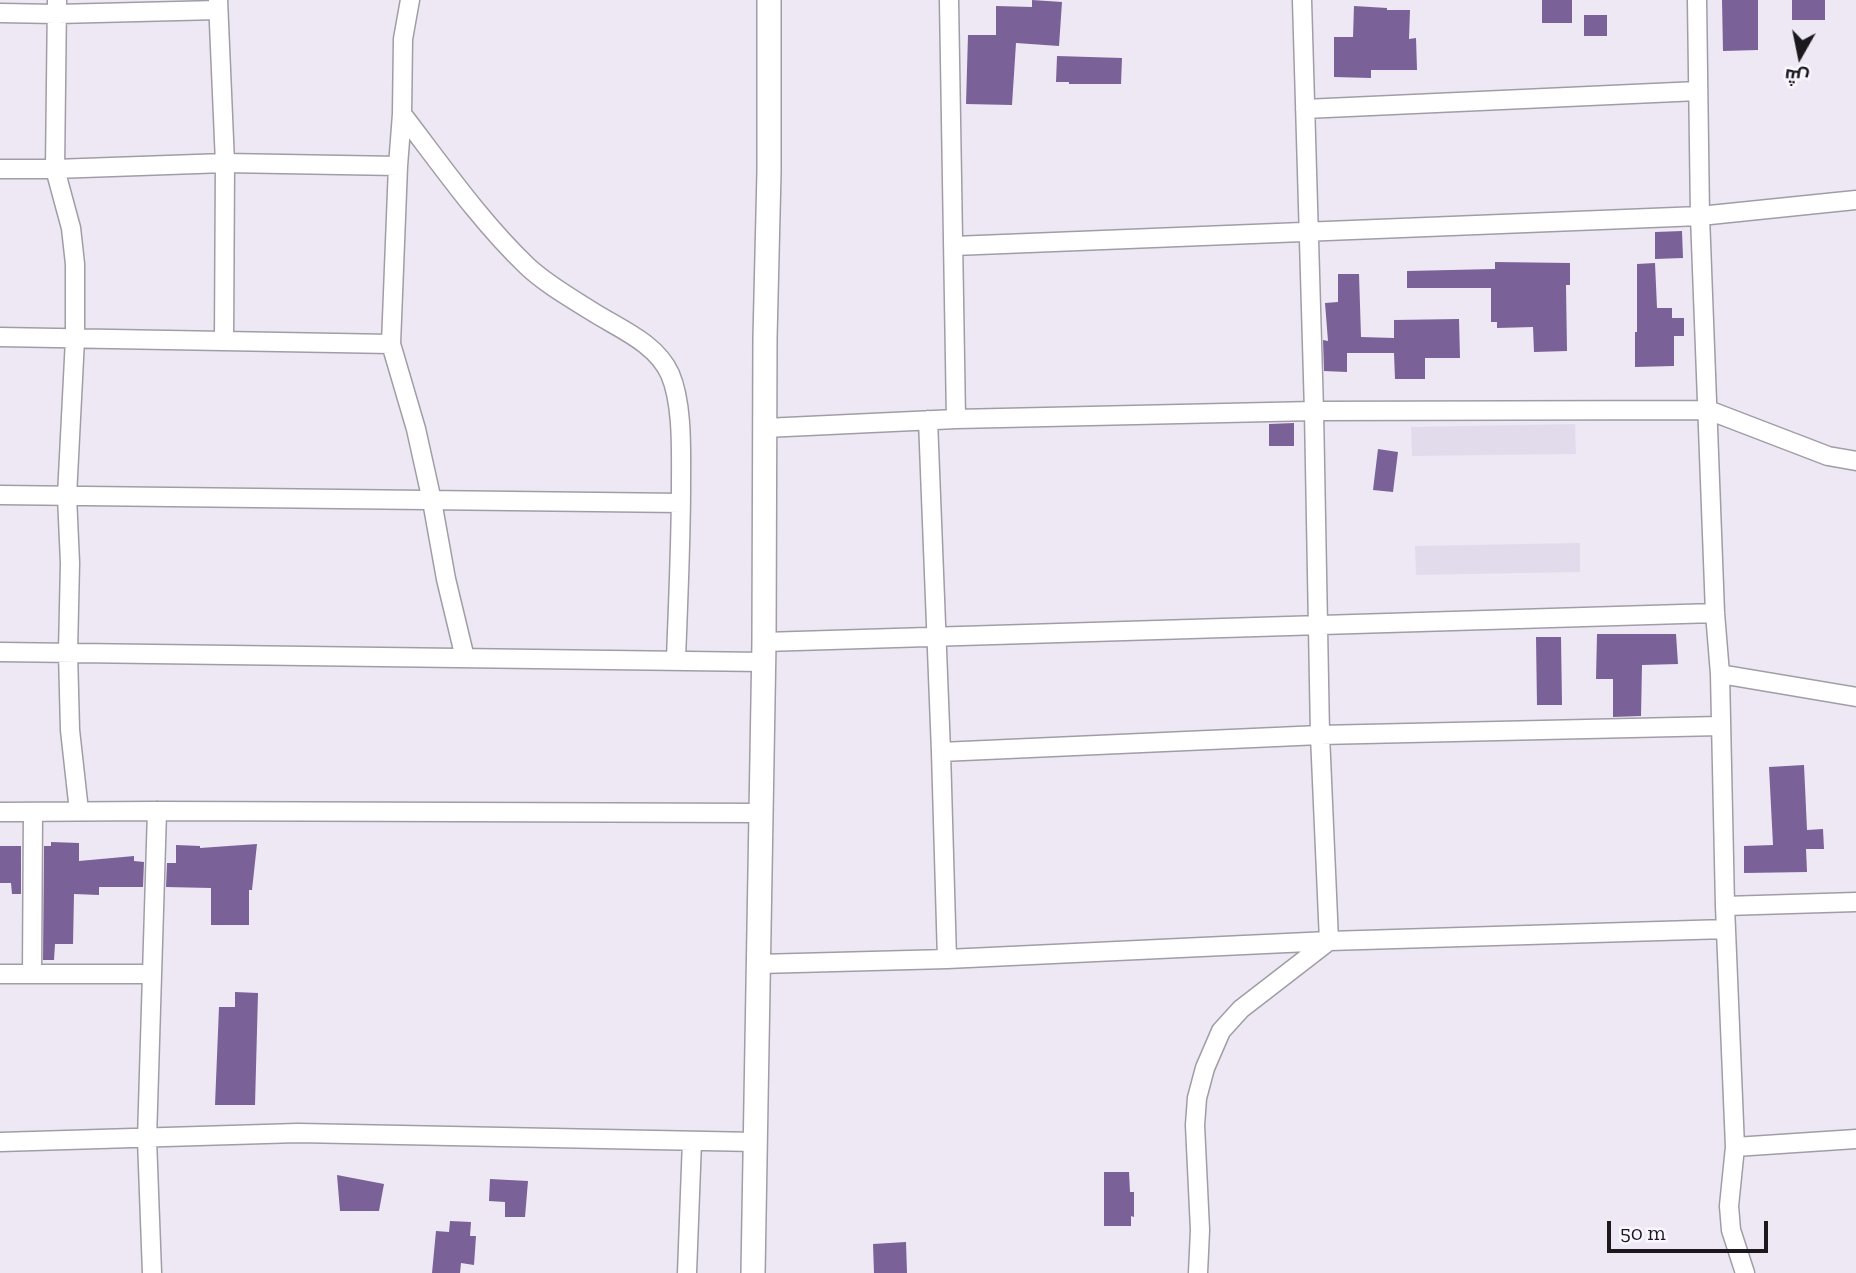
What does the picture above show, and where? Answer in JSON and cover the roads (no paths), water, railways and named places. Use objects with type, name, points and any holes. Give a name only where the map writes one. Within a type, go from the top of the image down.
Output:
[{"type":"street","points":[[410,0],[403,39],[391,344],[416,429],[446,579],[466,658]]},
{"type":"street","points":[[753,1273],[764,652],[769,0]]},
{"type":"street","points":[[949,0],[956,419]]},
{"type":"street","points":[[1302,0],[1320,735],[1329,941]]},
{"type":"street","points":[[1697,0],[1700,216],[1715,613],[1720,674],[1725,906],[1735,1147],[1729,1206],[1731,1230],[1745,1273]]},
{"type":"street","points":[[0,13],[57,7],[218,5],[225,163],[225,341]]},
{"type":"street","points":[[57,7],[55,170],[71,228],[75,264],[75,339],[67,496],[71,580],[68,652],[71,741],[79,811]]},
{"type":"street","points":[[1304,109],[1698,91]]},
{"type":"street","points":[[402,114],[480,216],[529,268],[639,340],[658,355],[670,373],[676,395],[681,448],[676,660]]},
{"type":"street","points":[[0,169],[55,170],[225,163],[398,166]]},
{"type":"street","points":[[954,246],[1700,216],[1856,200]]},
{"type":"street","points":[[0,338],[391,344]]},
{"type":"street","points":[[765,428],[928,419],[1314,411],[1708,410],[1817,453],[1856,461]]},
{"type":"street","points":[[928,419],[947,959]]},
{"type":"street","points":[[0,495],[681,503]]},
{"type":"street","points":[[0,652],[676,660],[937,637],[1715,613]]},
{"type":"street","points":[[1720,674],[1856,697]]},
{"type":"street","points":[[941,752],[1320,735],[1720,726]]},
{"type":"street","points":[[152,1273],[147,1139],[157,811]]},
{"type":"street","points":[[0,812],[760,813]]},
{"type":"street","points":[[32,974],[33,812]]},
{"type":"street","points":[[1725,906],[1856,902]]},
{"type":"street","points":[[759,964],[947,959],[1329,941],[1726,929]]},
{"type":"street","points":[[1198,1273],[1200,1230],[1195,1125],[1197,1098],[1205,1068],[1221,1031],[1241,1009],[1329,941]]},
{"type":"street","points":[[0,974],[152,974]]},
{"type":"street","points":[[0,1142],[298,1133],[756,1142]]},
{"type":"street","points":[[1735,1147],[1856,1139]]},
{"type":"street","points":[[687,1273],[692,1141]]}]
